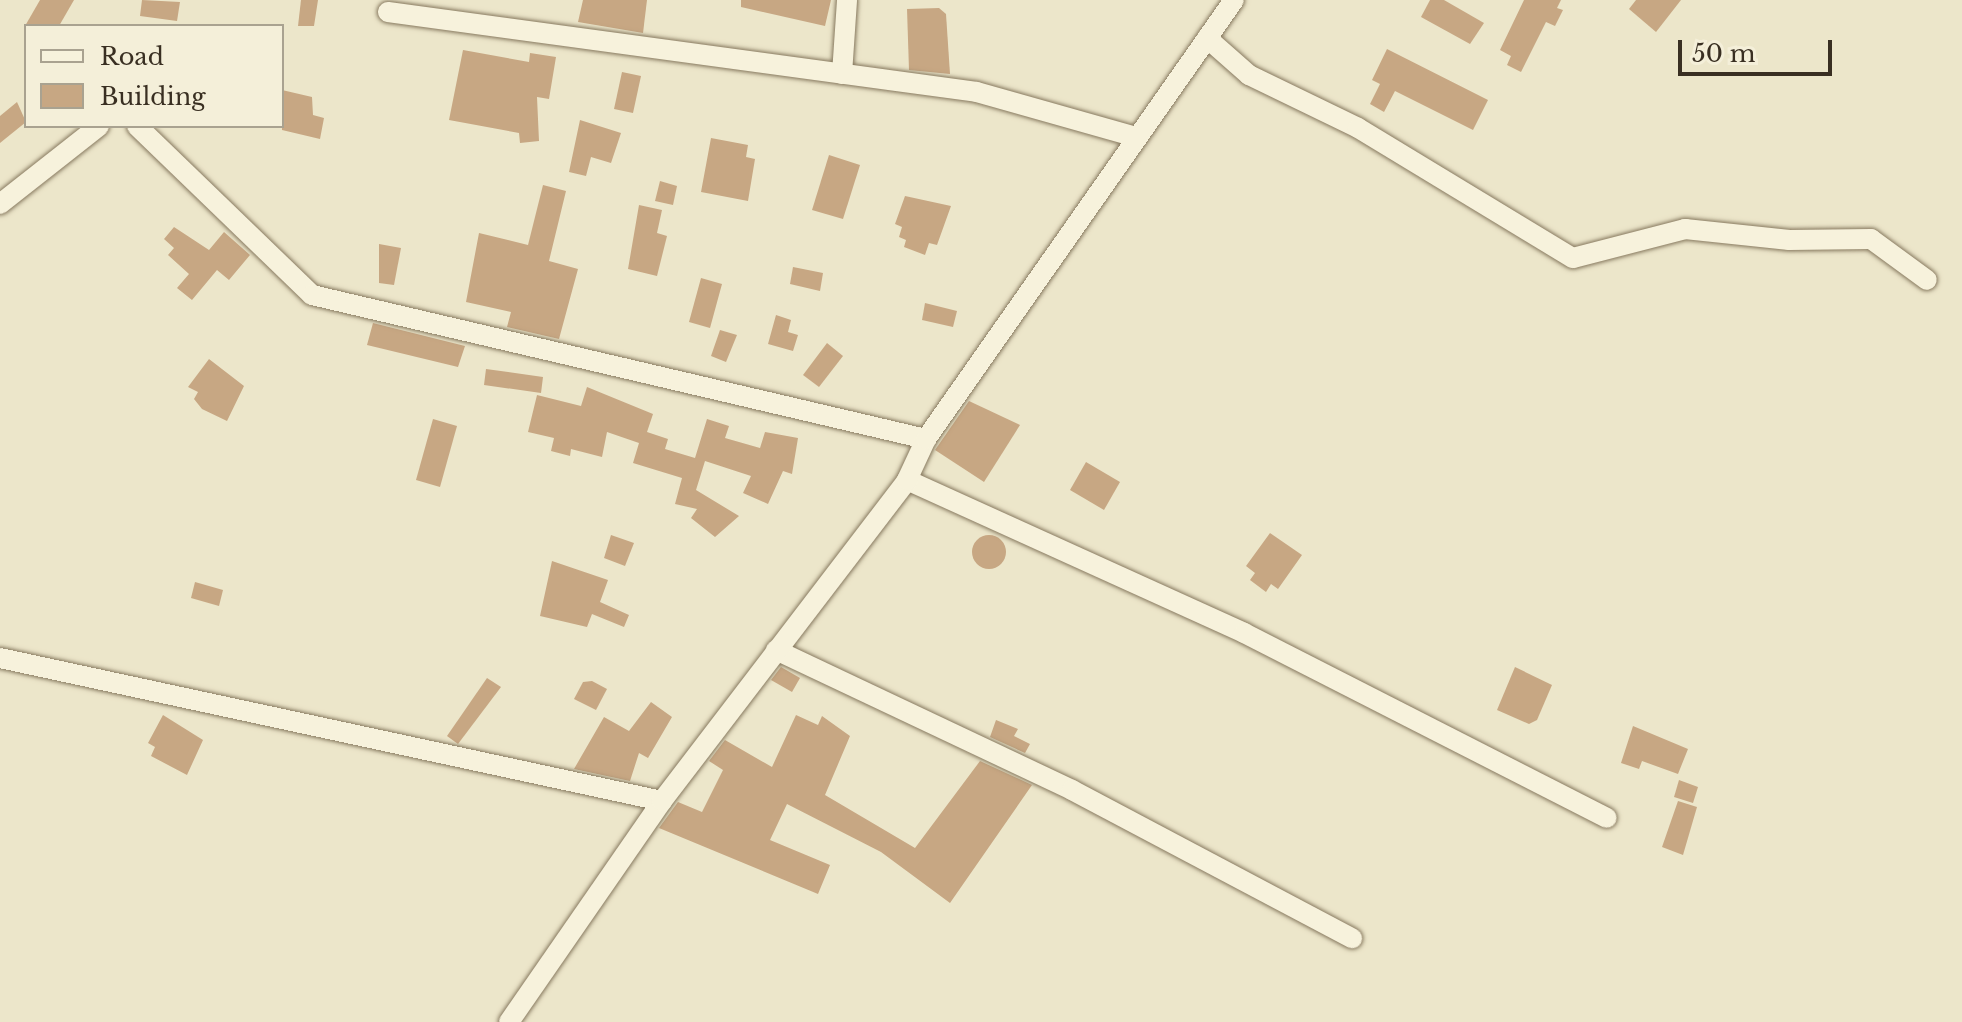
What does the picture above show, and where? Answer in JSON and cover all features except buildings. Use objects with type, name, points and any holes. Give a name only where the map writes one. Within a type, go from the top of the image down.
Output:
[{"type":"street","points":[[842,74],[847,0]]},
{"type":"street","points":[[509,1022],[662,801],[907,480],[926,439],[1234,0]]},
{"type":"street","points":[[388,12],[977,92],[1136,137]]},
{"type":"street","points":[[1207,38],[1249,75],[1358,128],[1573,258],[1685,229],[1789,240],[1871,239],[1927,280]]},
{"type":"street","points":[[0,204],[96,128]]},
{"type":"street","points":[[139,128],[312,295],[926,439]]},
{"type":"street","points":[[907,480],[1244,633],[1607,818]]},
{"type":"street","points":[[776,650],[1072,790],[1352,938]]},
{"type":"street","points":[[0,658],[662,801]]}]
